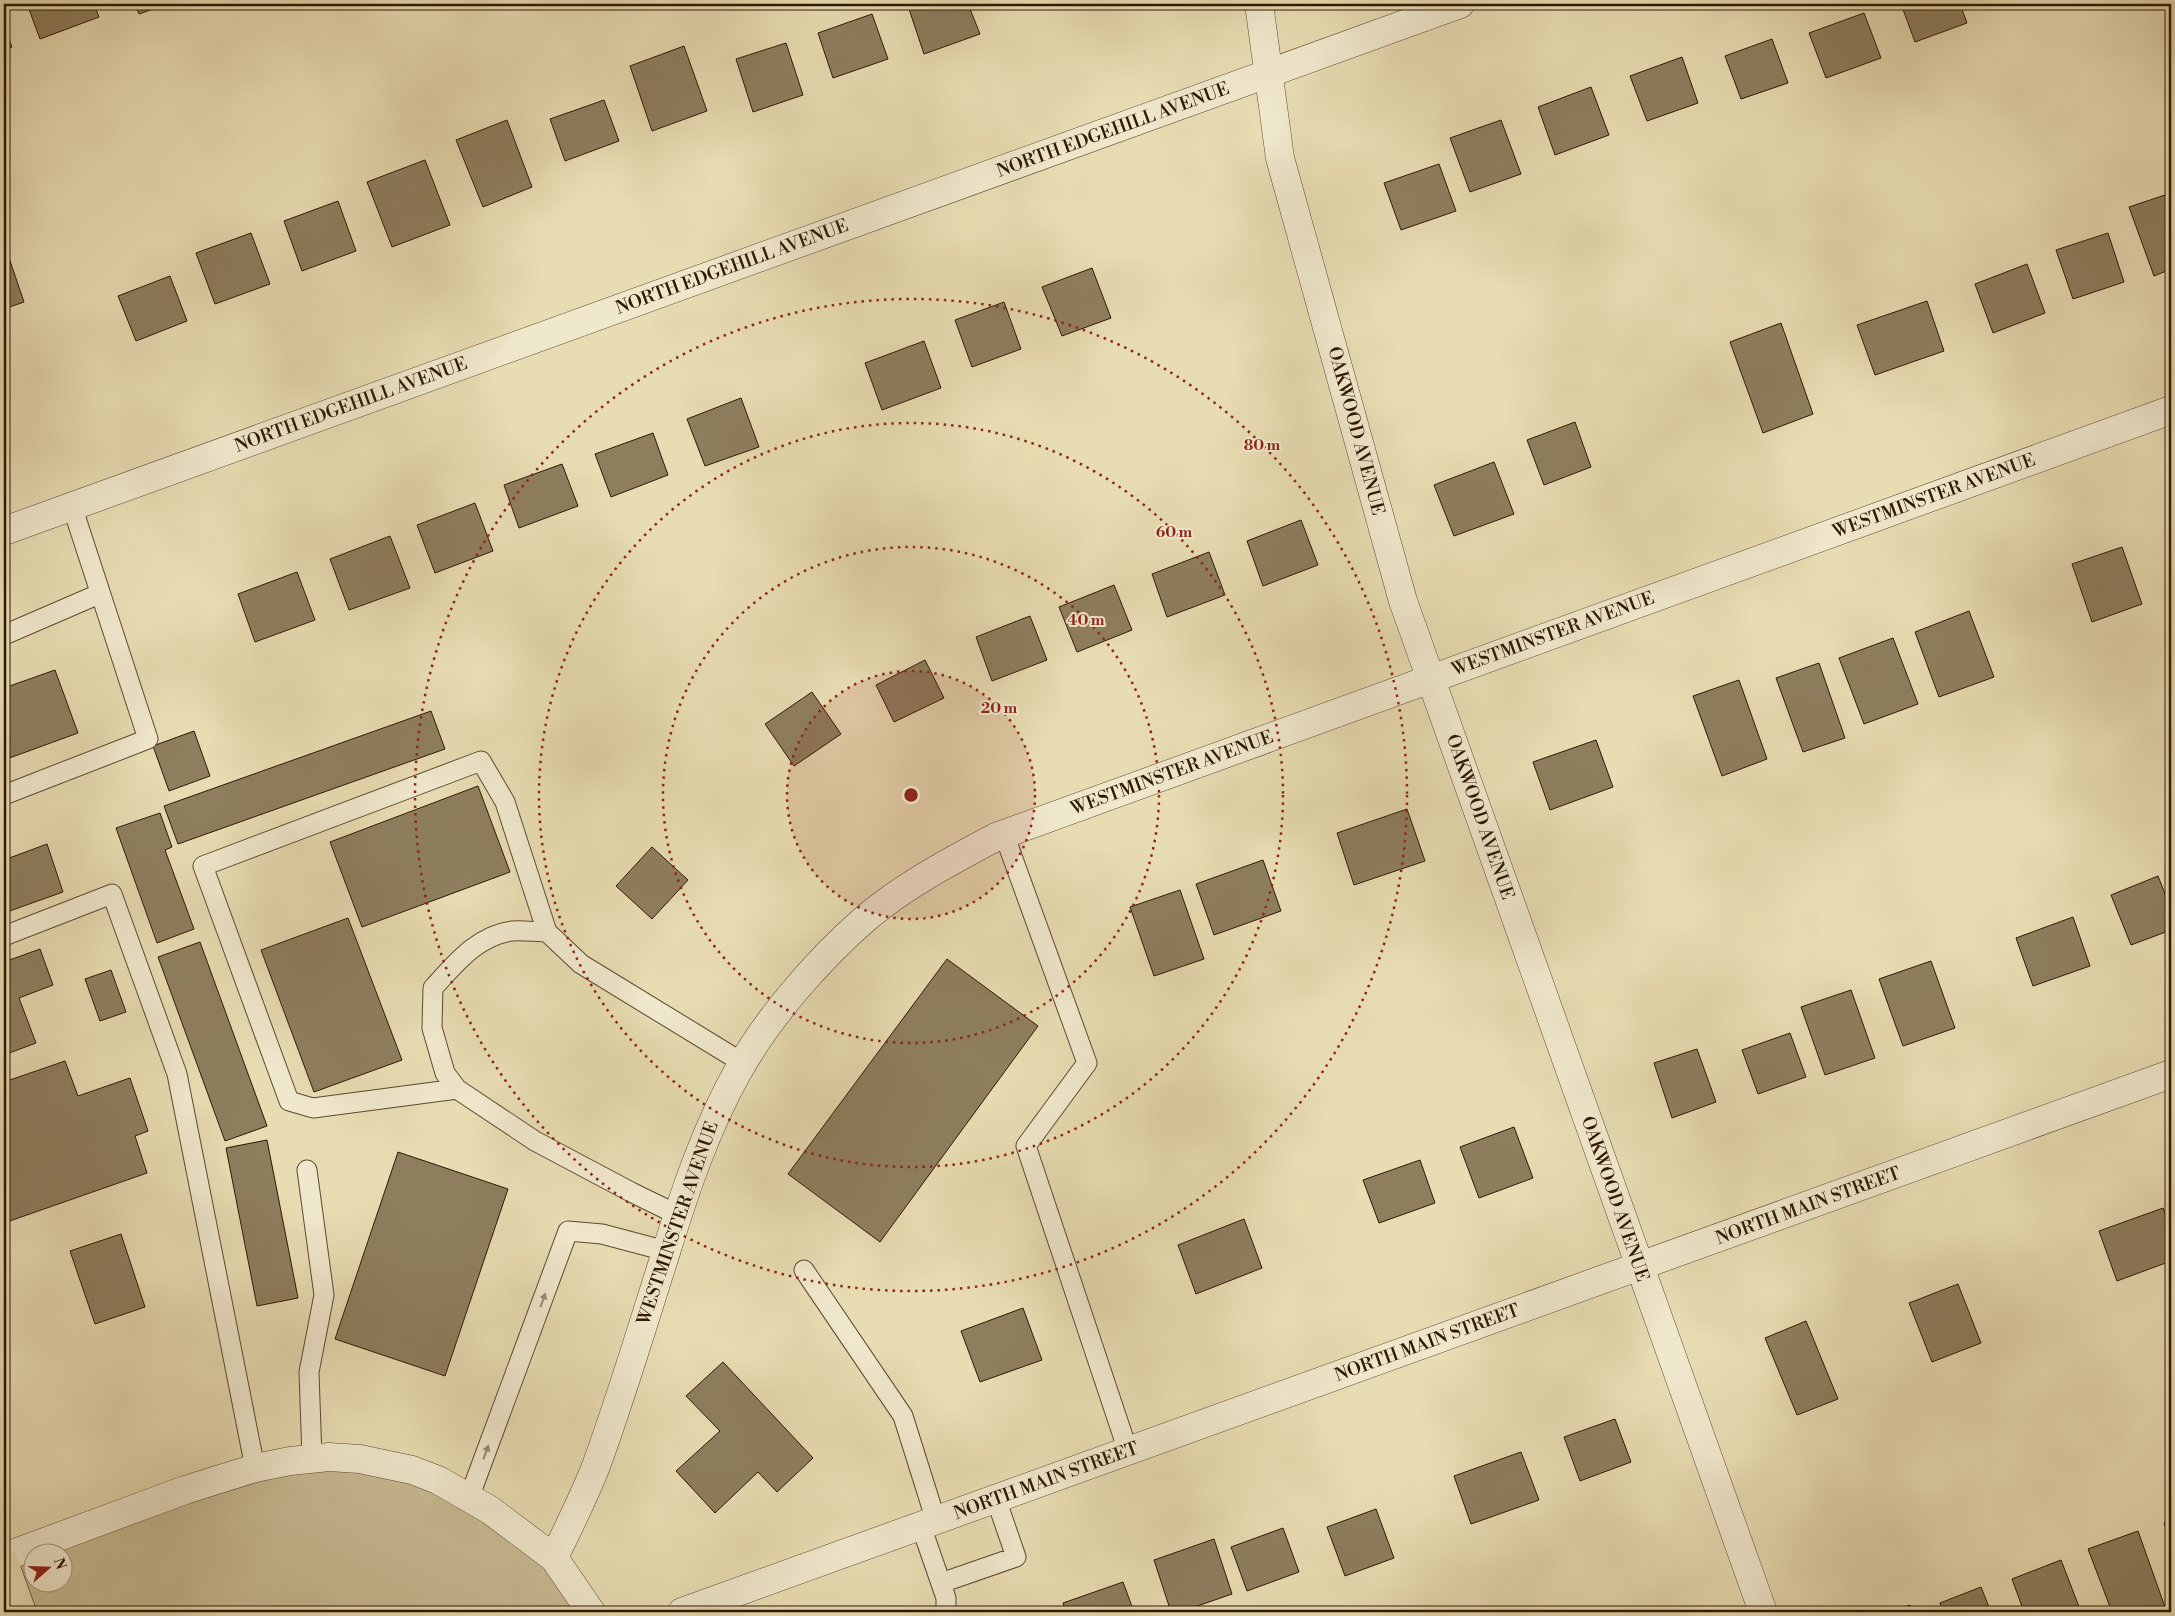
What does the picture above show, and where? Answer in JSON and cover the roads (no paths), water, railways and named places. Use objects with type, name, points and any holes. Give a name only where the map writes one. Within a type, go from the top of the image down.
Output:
[{"type":"main road","points":[[4,1562],[22,1612]]},
{"type":"street","name":"OAKWOOD AVENUE","points":[[1259,4],[1280,158],[1403,601],[1638,1267],[1763,1612]]},
{"type":"street","name":"NORTH EDGEHILL AVENUE","points":[[4,531],[1460,4]]},
{"type":"street","name":"WESTMINSTER AVENUE","points":[[554,1558],[595,1467],[678,1215],[711,1124],[743,1063],[766,1028],[797,987],[866,918],[905,889],[941,866],[1004,834],[2171,410]]},
{"type":"street","name":"NORTH MAIN STREET","points":[[694,1610],[2171,1074]]},
{"type":"street","points":[[4,1557],[185,1490],[255,1468],[312,1459],[360,1459],[412,1470],[438,1480],[490,1510],[554,1558],[591,1612]]},
{"type":"lane","points":[[4,794],[148,739],[72,506]]},
{"type":"lane","points":[[4,635],[100,594]]},
{"type":"lane","points":[[457,1089],[313,1108],[289,1101],[203,866],[481,761],[505,802],[547,932],[581,964],[743,1063]]},
{"type":"lane","points":[[1004,834],[1086,1063],[1026,1146],[1128,1451]]},
{"type":"lane","points":[[4,936],[112,894],[177,1074],[255,1468]]},
{"type":"lane","points":[[547,932],[511,931],[483,940],[456,963],[433,988],[432,1028],[445,1073],[457,1089],[535,1141],[678,1215]]},
{"type":"lane","points":[[307,1170],[324,1295],[309,1372],[312,1459]]},
{"type":"lane","points":[[469,1498],[568,1231],[602,1234],[666,1251]]},
{"type":"lane","points":[[804,1270],[903,1416],[946,1598],[946,1612]]},
{"type":"lane","points":[[941,1583],[1016,1557],[996,1499]]}]
